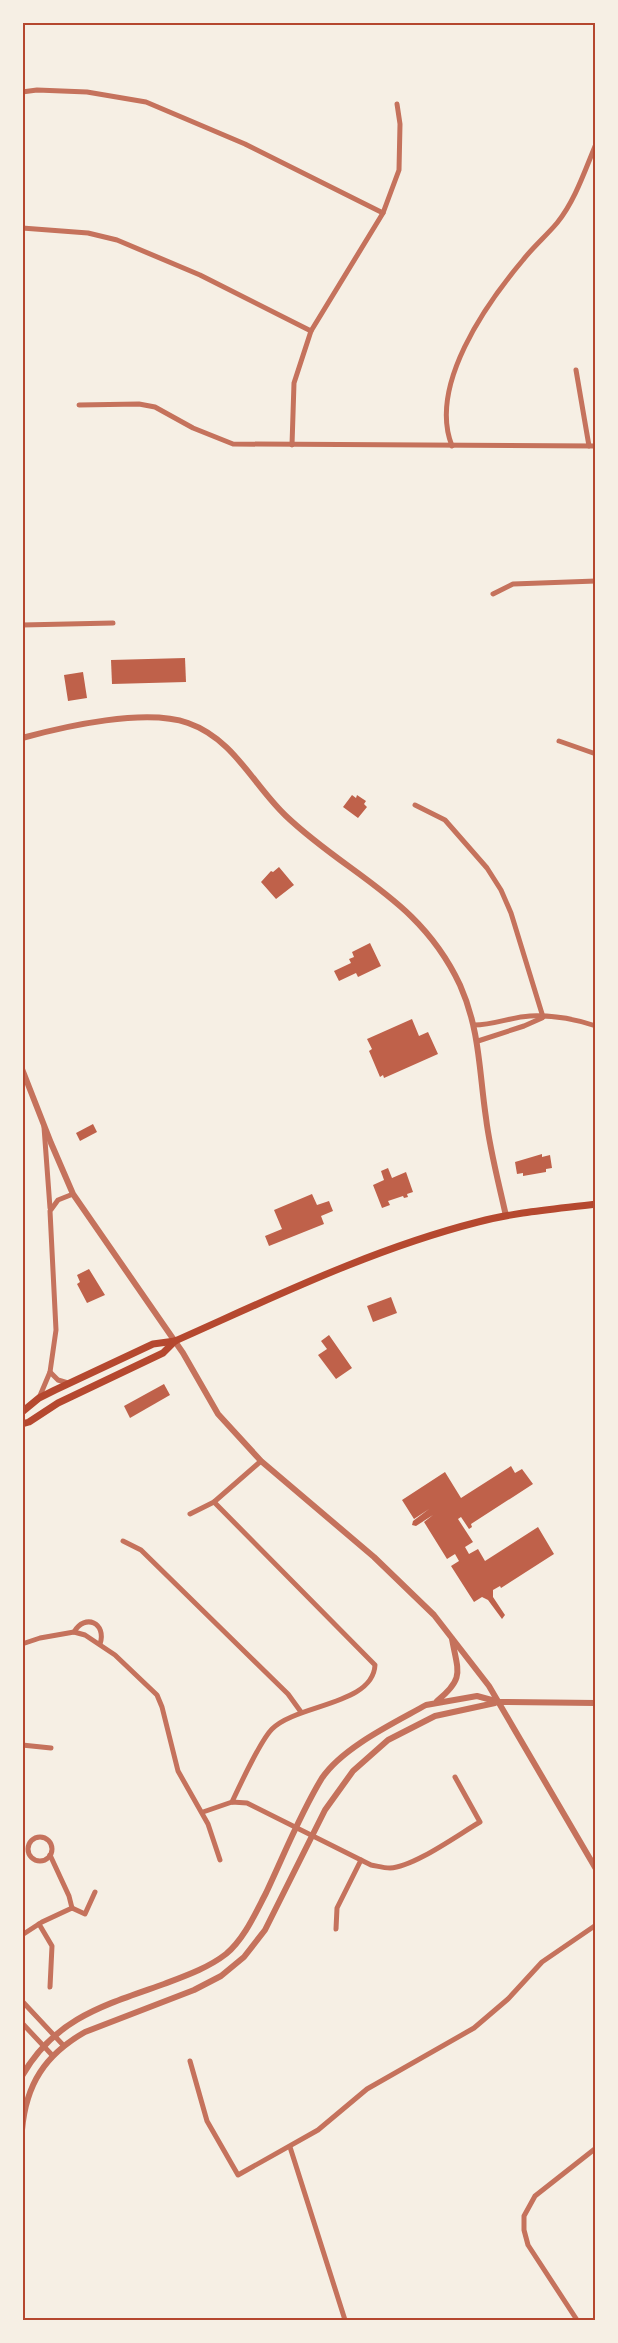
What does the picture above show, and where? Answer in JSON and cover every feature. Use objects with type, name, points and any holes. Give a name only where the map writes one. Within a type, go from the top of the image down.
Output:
[{"type":"main road","points":[[22,1412],[39,1398],[153,1344],[176,1341],[320,1277],[388,1250],[479,1221],[596,1204]]},
{"type":"main road","points":[[22,1424],[73,1395],[163,1353],[176,1341]]},
{"type":"street","points":[[22,92],[37,90],[87,92],[146,102],[245,144],[383,213]]},
{"type":"street","points":[[292,445],[294,383],[311,331],[383,213],[399,170],[400,124],[397,104]]},
{"type":"street","points":[[452,446],[449,439],[447,406],[459,359],[486,310],[522,261],[558,222],[584,174],[596,144]]},
{"type":"street","points":[[22,228],[88,233],[117,240],[200,275],[311,331]]},
{"type":"street","points":[[79,405],[139,404],[155,407],[193,428],[233,444],[592,446],[576,370]]},
{"type":"street","points":[[493,594],[513,584],[596,581]]},
{"type":"street","points":[[22,625],[113,623]]},
{"type":"street","points":[[22,738],[136,717],[173,719],[188,723],[211,734],[235,755],[288,818],[315,842],[395,900],[420,924],[449,964],[474,1025],[478,1041],[486,1122],[506,1216]]},
{"type":"street","points":[[559,741],[596,754]]},
{"type":"street","points":[[415,805],[445,820],[487,868],[501,890],[511,913],[543,1017]]},
{"type":"street","points":[[474,1025],[488,1025],[531,1016],[574,1019],[596,1026]]},
{"type":"street","points":[[478,1041],[524,1026],[543,1017]]},
{"type":"street","points":[[22,1069],[73,1194],[176,1341],[218,1414],[261,1461],[374,1557],[425,1607],[452,1638],[499,1702],[596,1869]]},
{"type":"street","points":[[39,1398],[50,1372],[56,1330],[44,1126]]},
{"type":"street","points":[[50,1211],[57,1200],[73,1194]]},
{"type":"street","points":[[50,1372],[58,1380],[69,1383]]},
{"type":"street","points":[[190,1514],[214,1502],[261,1461]]},
{"type":"street","points":[[214,1502],[375,1665],[375,1675],[367,1685],[346,1697],[292,1715],[271,1730],[232,1802]]},
{"type":"street","points":[[123,1541],[141,1550],[288,1694],[301,1712]]},
{"type":"street","points":[[74,1632],[78,1625],[85,1622],[97,1625],[102,1634],[100,1644]]},
{"type":"street","points":[[22,1644],[74,1632],[85,1635],[115,1655],[157,1695],[178,1771],[203,1812],[220,1860]]},
{"type":"street","points":[[436,1701],[452,1689],[457,1681],[458,1669],[452,1638]]},
{"type":"street","points":[[22,2076],[43,2045],[64,2026],[133,1995],[192,1974],[227,1953],[256,1913],[317,1786],[327,1770],[351,1750],[436,1701],[477,1696],[499,1702]]},
{"type":"street","points":[[22,2130],[28,2095],[52,2055],[86,2032],[194,1990],[221,1976],[244,1958],[265,1930],[325,1810],[353,1771],[388,1740],[435,1716],[499,1702],[596,1703]]},
{"type":"street","points":[[22,1745],[51,1748]]},
{"type":"street","points":[[203,1812],[232,1802],[247,1803],[361,1860],[380,1867],[400,1866],[480,1822],[455,1777]]},
{"type":"street","points":[[50,1855],[44,1860],[32,1859],[27,1852],[28,1844],[38,1837],[45,1838],[52,1847],[50,1855],[69,1896],[72,1908]]},
{"type":"street","points":[[336,1929],[337,1908],[361,1860]]},
{"type":"street","points":[[22,1935],[72,1908],[86,1914],[95,1892]]},
{"type":"street","points":[[39,1924],[52,1946],[50,1987]]},
{"type":"street","points":[[190,2061],[207,2121],[238,2175],[318,2130],[367,2089],[474,2028],[508,1999],[542,1962],[596,1925]]},
{"type":"street","points":[[22,2001],[64,2046]]},
{"type":"street","points":[[22,2023],[52,2055]]},
{"type":"street","points":[[290,2147],[345,2320]]},
{"type":"street","points":[[577,2320],[528,2245],[524,2230],[524,2216],[535,2196],[596,2148]]},
{"type":"building","points":[[185,658],[186,682],[112,684],[111,660]]},
{"type":"building","points":[[83,672],[87,698],[68,701],[64,675]]},
{"type":"building","points":[[352,795],[356,798],[357,795],[366,801],[364,804],[367,807],[358,818],[343,807]]},
{"type":"building","points":[[279,867],[294,885],[276,899],[261,882],[271,871]]},
{"type":"building","points":[[370,943],[381,966],[358,977],[356,973],[339,981],[334,971],[351,963],[349,959],[354,957],[352,952]]},
{"type":"building","points":[[412,1019],[419,1036],[428,1032],[438,1054],[384,1078],[383,1075],[380,1077],[369,1051],[372,1049],[367,1039]]},
{"type":"building","points":[[93,1124],[97,1132],[80,1141],[76,1133]]},
{"type":"building","points":[[542,1154],[542,1157],[550,1155],[552,1168],[546,1169],[546,1172],[523,1176],[523,1173],[517,1174],[515,1162]]},
{"type":"building","points":[[388,1168],[392,1178],[406,1172],[413,1192],[407,1194],[408,1197],[403,1196],[388,1201],[390,1205],[382,1208],[373,1185],[384,1180],[381,1171]]},
{"type":"building","points":[[312,1194],[317,1205],[329,1201],[333,1211],[321,1216],[324,1224],[269,1246],[265,1236],[282,1229],[274,1210]]},
{"type":"building","points":[[89,1269],[105,1295],[87,1303],[77,1284],[80,1282],[77,1275]]},
{"type":"building","points":[[391,1297],[397,1313],[373,1322],[367,1306]]},
{"type":"building","points":[[329,1335],[352,1368],[336,1379],[318,1355],[327,1349],[321,1341]]},
{"type":"building","points":[[164,1384],[170,1395],[130,1418],[124,1406]]},
{"type":"building","points":[[511,1466],[515,1473],[522,1469],[533,1484],[471,1524],[472,1527],[469,1529],[461,1517],[458,1519],[473,1542],[465,1547],[469,1554],[478,1549],[485,1561],[538,1527],[554,1554],[501,1588],[500,1586],[493,1590],[493,1597],[505,1615],[502,1619],[488,1600],[482,1597],[474,1602],[451,1566],[459,1561],[455,1554],[447,1559],[424,1522],[433,1515],[416,1526],[412,1525],[413,1521],[429,1509],[414,1519],[402,1500],[445,1472],[461,1498]]}]
